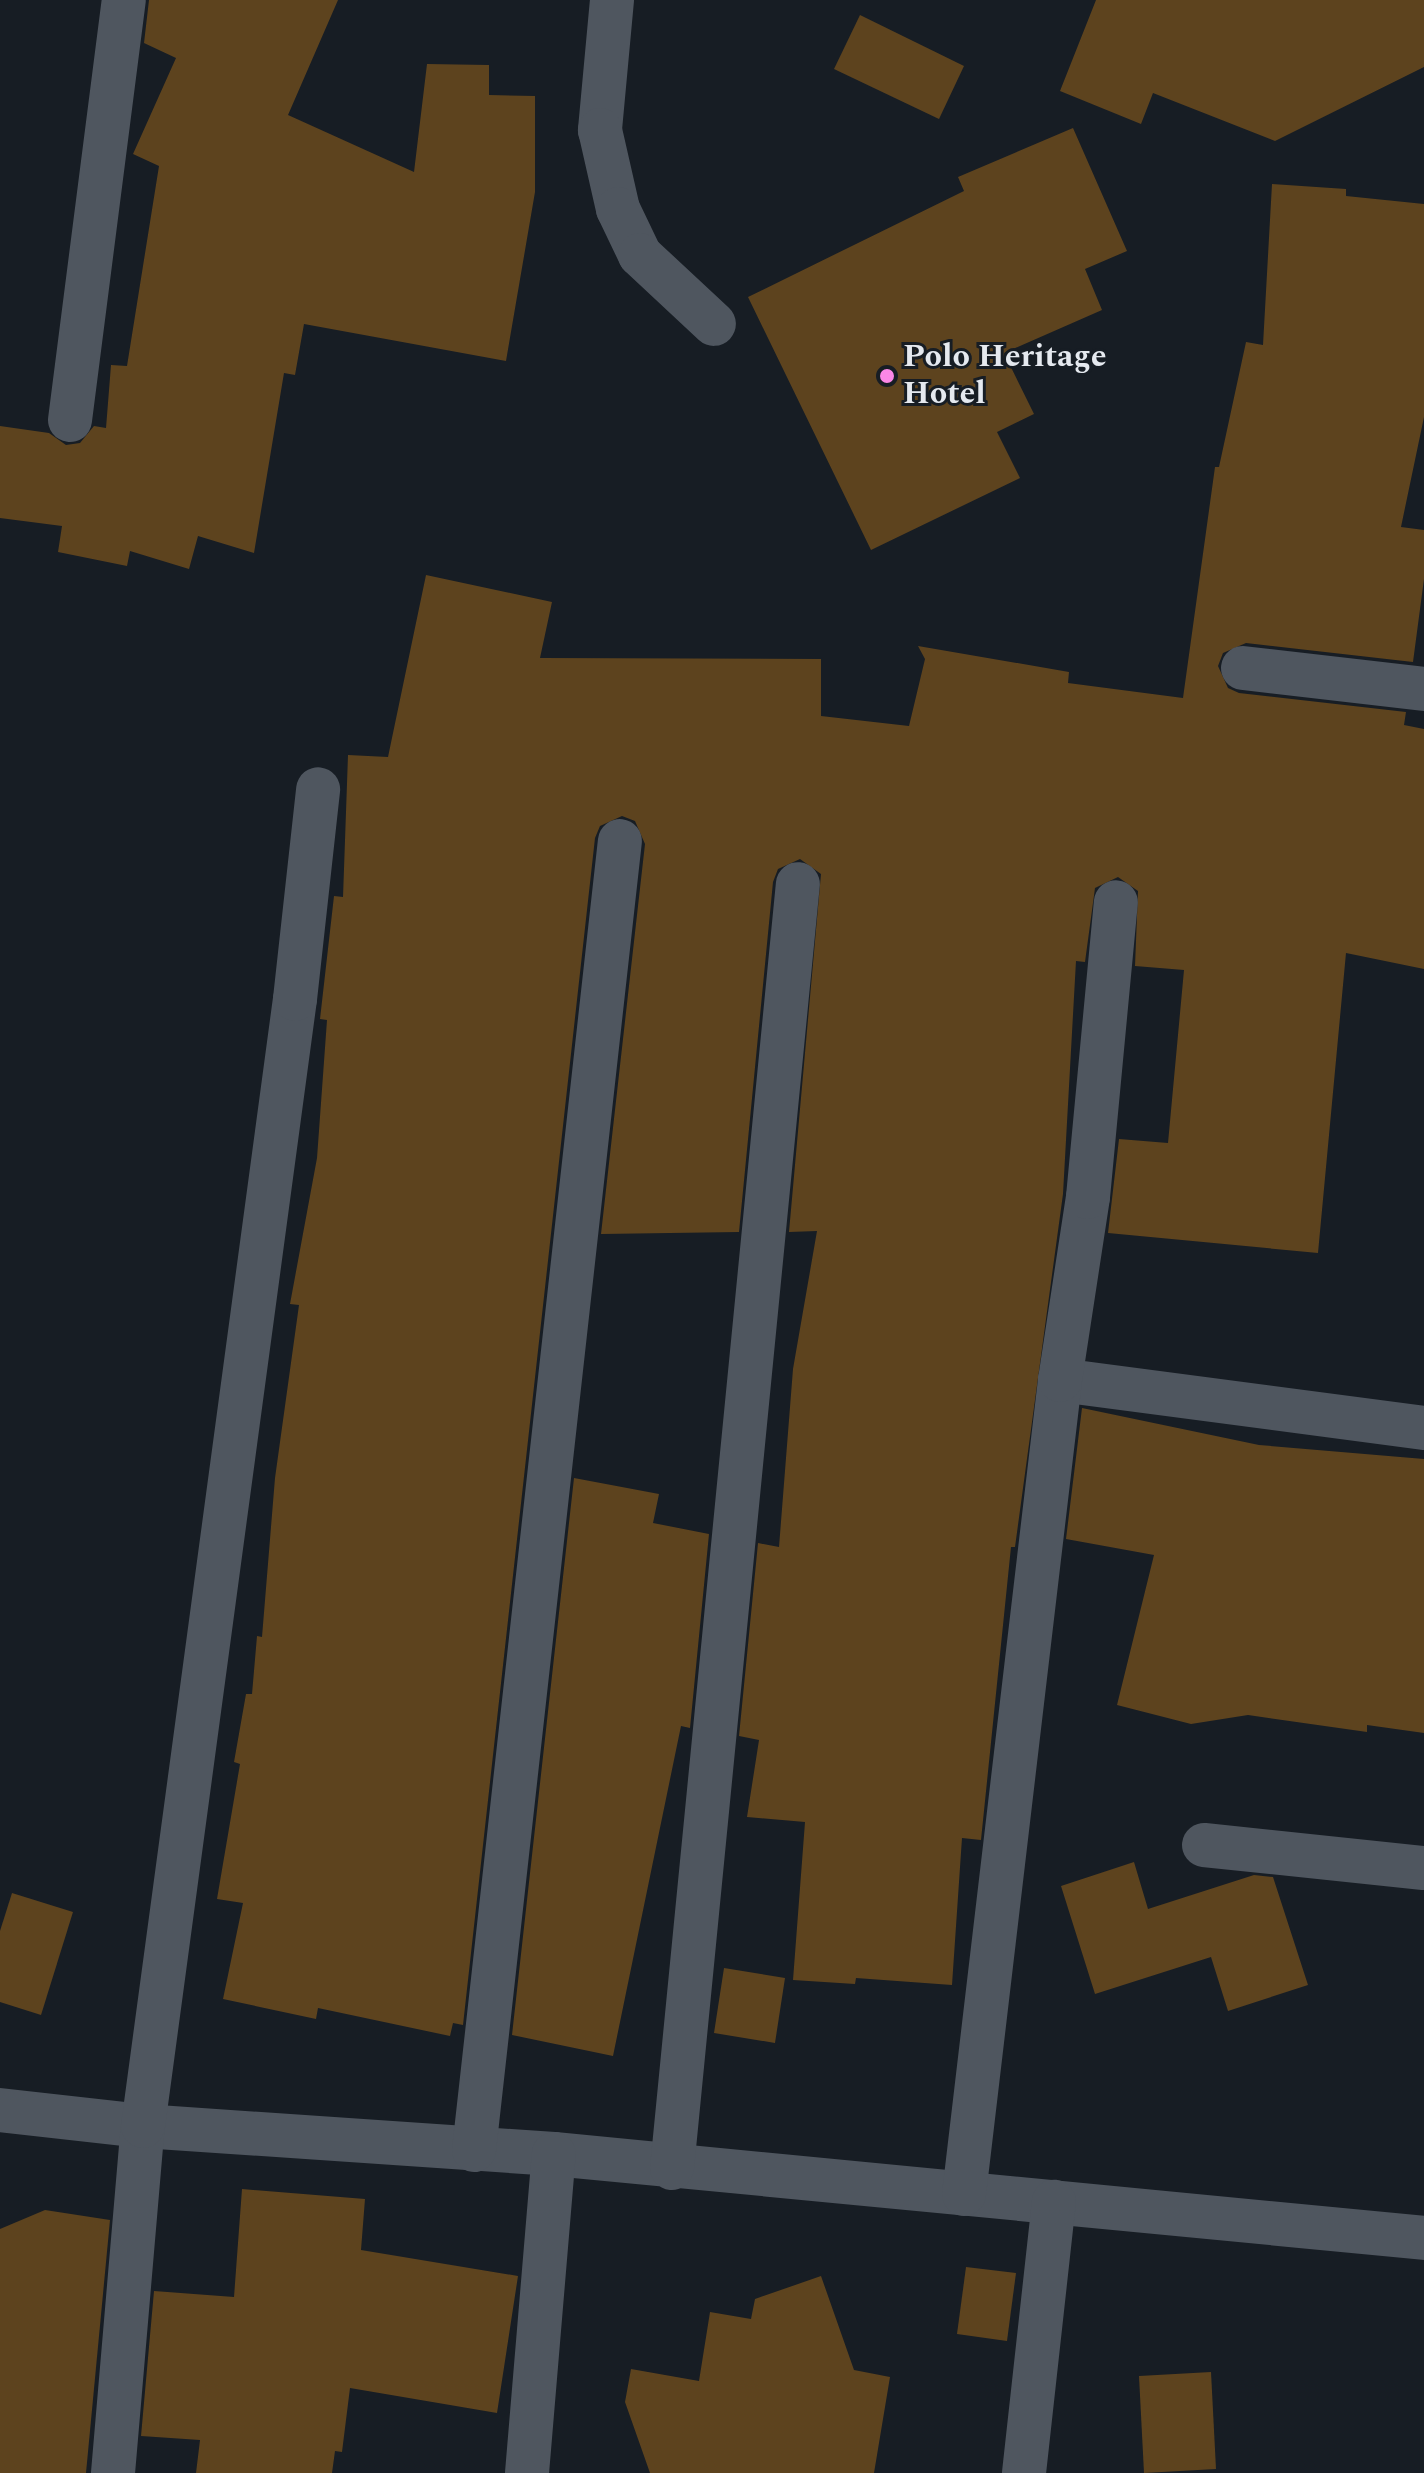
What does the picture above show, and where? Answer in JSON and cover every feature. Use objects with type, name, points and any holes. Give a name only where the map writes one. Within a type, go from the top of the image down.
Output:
[{"type":"street","points":[[70,420],[124,0]]},
{"type":"street","points":[[612,0],[600,130],[618,209],[640,255],[714,324]]},
{"type":"street","points":[[1243,668],[1424,689]]},
{"type":"street","points":[[113,2473],[143,2126],[295,999],[318,789]]},
{"type":"street","points":[[474,2150],[620,841]]},
{"type":"street","points":[[672,2168],[798,884]]},
{"type":"street","points":[[964,2194],[1060,1380],[1088,1197],[1116,902]]},
{"type":"street","points":[[1060,1380],[1424,1428]]},
{"type":"street","points":[[1204,1845],[1424,1868]]},
{"type":"street","points":[[0,2110],[143,2126],[554,2154],[672,2168],[1424,2238]]},
{"type":"street","points":[[527,2473],[554,2154]]},
{"type":"street","points":[[1024,2473],[1054,2202]]},
{"type":"building","points":[[149,0],[338,0],[288,115],[414,172],[427,64],[489,65],[489,95],[535,96],[535,192],[506,361],[304,324],[295,375],[284,373],[254,553],[198,536],[189,569],[130,551],[127,566],[58,552],[62,526],[0,518],[0,426],[49,433],[66,445],[80,443],[94,426],[106,428],[111,365],[127,366],[159,166],[133,154],[176,58],[144,43]]},
{"type":"building","points":[[1096,0],[1424,0],[1424,67],[1275,141],[1153,93],[1141,124],[1060,91]]},
{"type":"building","points":[[860,15],[964,66],[939,119],[834,69]]},
{"type":"building","points":[[1073,128],[1127,251],[1085,269],[1102,310],[1004,353],[1034,414],[997,432],[1020,478],[871,550],[748,297],[964,191],[958,177]]},
{"type":"building","points":[[1272,184],[1346,189],[1346,196],[1424,204],[1424,417],[1401,527],[1424,530],[1424,579],[1413,662],[1246,643],[1223,653],[1218,666],[1228,688],[1239,693],[1406,712],[1404,725],[1424,729],[1424,969],[1346,953],[1318,1253],[1108,1233],[1119,1139],[1168,1143],[1184,970],[1135,966],[1138,891],[1118,877],[1095,888],[1085,962],[1076,961],[1063,1194],[1015,1547],[1011,1547],[981,1840],[962,1838],[952,1985],[856,1978],[855,1984],[793,1980],[805,1822],[747,1817],[759,1740],[739,1736],[758,1543],[779,1547],[793,1369],[817,1231],[789,1232],[821,874],[800,859],[778,869],[773,882],[739,1232],[601,1234],[645,844],[635,821],[622,816],[600,826],[595,838],[463,2025],[453,2023],[450,2036],[318,2008],[316,2019],[223,1999],[243,1903],[217,1899],[240,1764],[234,1762],[246,1694],[252,1694],[257,1636],[262,1637],[275,1478],[299,1305],[290,1304],[317,1158],[327,1020],[320,1019],[334,896],[343,897],[348,755],[388,757],[426,575],[552,602],[540,658],[821,659],[821,716],[909,726],[925,659],[918,646],[1069,672],[1068,683],[1183,698],[1215,467],[1219,467],[1246,342],[1263,345]]},
{"type":"building","points":[[1082,1408],[1259,1445],[1424,1459],[1424,1733],[1367,1725],[1367,1732],[1248,1715],[1191,1724],[1117,1705],[1154,1555],[1066,1539]]},
{"type":"building","points":[[574,1478],[659,1494],[653,1523],[709,1534],[690,1728],[681,1726],[613,2056],[512,2035]]},
{"type":"building","points":[[1134,1862],[1148,1909],[1254,1875],[1273,1877],[1308,1985],[1228,2011],[1211,1957],[1095,1994],[1061,1886]]},
{"type":"building","points":[[12,1893],[73,1912],[41,2015],[0,2002],[0,1931]]},
{"type":"building","points":[[724,1968],[785,1978],[775,2043],[714,2033]]},
{"type":"building","points":[[242,2189],[365,2199],[361,2250],[518,2276],[497,2413],[350,2388],[342,2452],[335,2451],[332,2473],[196,2473],[200,2440],[141,2436],[154,2291],[234,2297]]},
{"type":"building","points":[[45,2210],[110,2220],[86,2473],[0,2473],[0,2229]]},
{"type":"building","points":[[966,2267],[1016,2273],[1007,2341],[957,2334]]},
{"type":"building","points":[[821,2276],[854,2370],[890,2377],[874,2473],[650,2473],[625,2402],[631,2369],[699,2381],[710,2312],[751,2319],[755,2299]]},
{"type":"building","points":[[1211,2372],[1216,2469],[1144,2473],[1139,2376]]},
{"type":"place","name":"Polo Heritage Hotel","points":[[887,376]]}]
